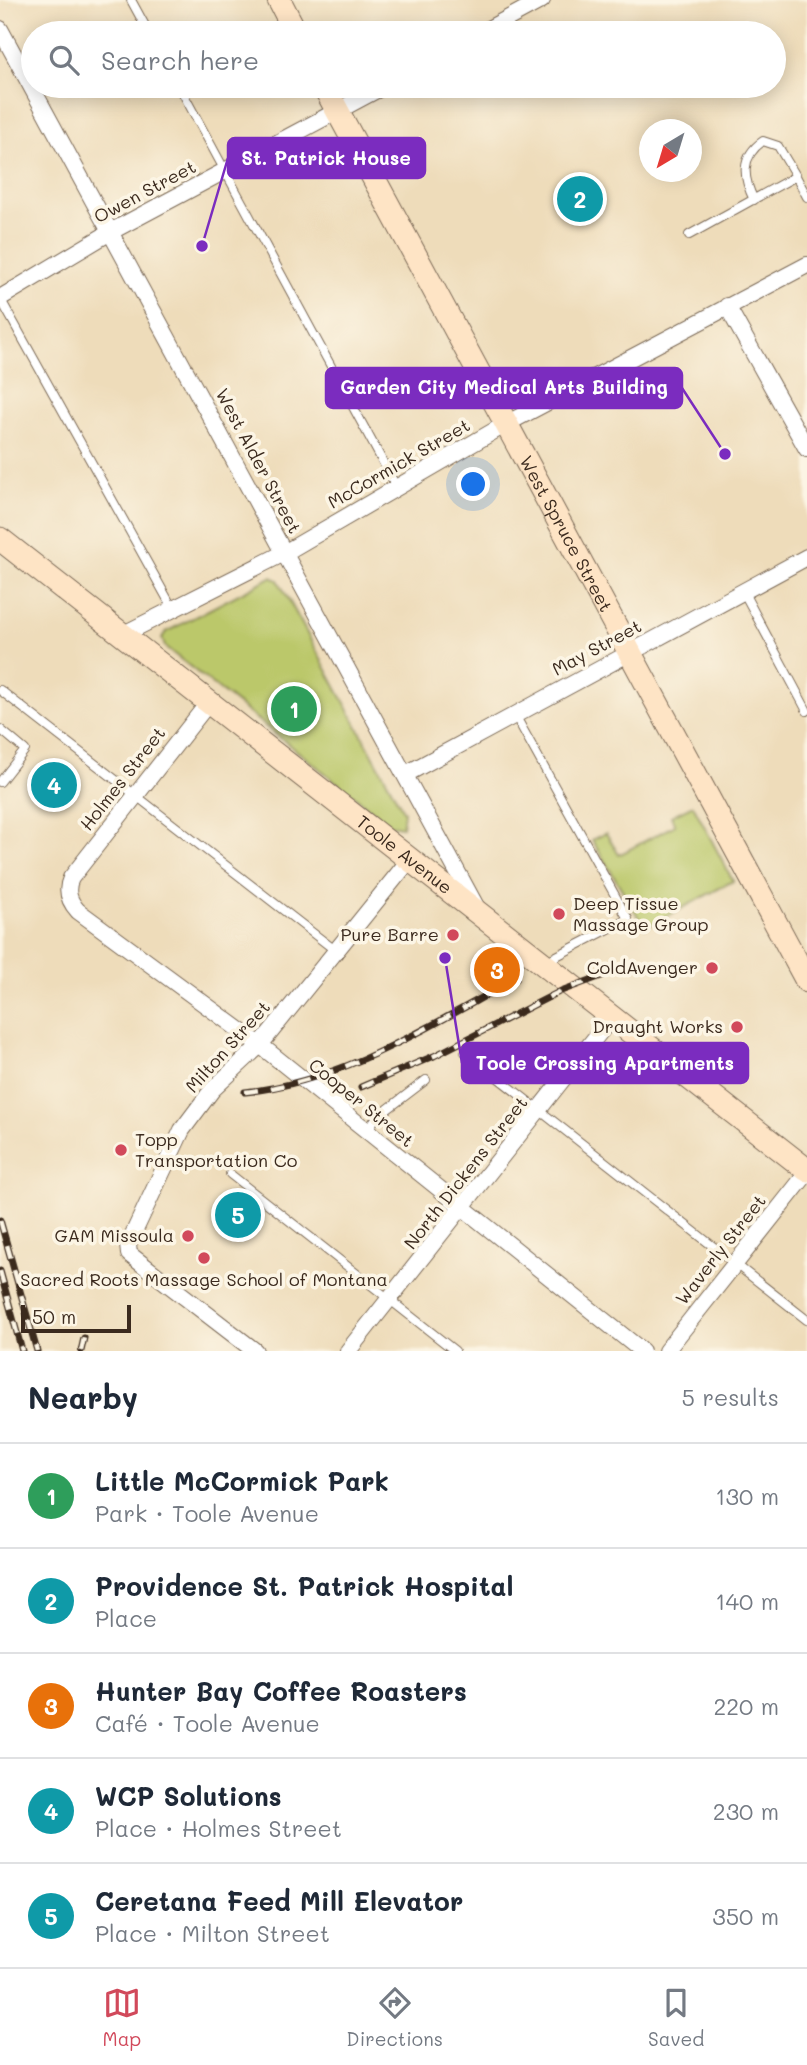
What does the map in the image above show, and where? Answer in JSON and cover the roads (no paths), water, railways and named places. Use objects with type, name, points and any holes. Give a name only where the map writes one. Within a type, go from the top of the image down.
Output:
[{"type":"main road","points":[[278,0],[289,21]]},
{"type":"main road","name":"West Spruce Street","points":[[331,98],[807,981]]},
{"type":"main road","name":"Toole Avenue","points":[[0,539],[480,912],[806,1177]]},
{"type":"street","points":[[503,21],[542,0]]},
{"type":"street","name":"West Alder Street","points":[[0,29],[21,67]]},
{"type":"street","name":"West Alder Street","points":[[38,98],[480,912]]},
{"type":"street","name":"Owen Street","points":[[0,298],[112,231],[362,98]]},
{"type":"street","name":"McCormick Street","points":[[122,635],[286,552],[506,424],[807,265]]},
{"type":"street","points":[[727,306],[807,449]]},
{"type":"street","name":"May Street","points":[[406,774],[807,557]]},
{"type":"street","name":"Holmes Street","points":[[69,880],[209,702]]},
{"type":"street","name":"Milton Street","points":[[255,1351],[129,1254],[128,1245],[182,1129],[212,1090],[260,1045],[411,859]]},
{"type":"street","name":"Cooper Street","points":[[69,880],[68,893],[76,909],[260,1045],[462,1210],[642,1351]]},
{"type":"street","name":"North Dickens Street","points":[[348,1351],[611,1018]]},
{"type":"street","name":"Waverly Street","points":[[666,1351],[806,1177]]},
{"type":"lane","points":[[131,0],[142,21]]},
{"type":"lane","points":[[185,98],[397,488]]},
{"type":"lane","points":[[754,200],[745,179],[746,163],[750,154],[763,141],[778,146],[807,197]]},
{"type":"lane","points":[[690,235],[796,176]]},
{"type":"lane","points":[[0,298],[173,609]]},
{"type":"lane","points":[[743,591],[807,711]]},
{"type":"lane","points":[[0,690],[336,951]]},
{"type":"lane","points":[[515,715],[628,919],[544,963]]},
{"type":"lane","points":[[0,729],[25,750],[0,782]]},
{"type":"lane","points":[[465,1052],[807,1320]]},
{"type":"lane","points":[[366,1132],[376,1118],[426,1080]]},
{"type":"lane","points":[[230,1174],[455,1351]]},
{"type":"railway","points":[[361,1087],[434,1056],[561,991],[604,975]]},
{"type":"railway","points":[[245,1092],[282,1086],[352,1064],[418,1033],[516,979]]},
{"type":"railway","points":[[0,1220],[37,1351]]},
{"type":"railway","points":[[0,1271],[22,1351]]},
{"type":"railway","points":[[81,1351],[84,1338]]},
{"type":"place","name":"Providence St. Patrick Hospital","points":[[580,199]]},
{"type":"place","name":"St. Patrick House","points":[[202,246]]},
{"type":"place","name":"Garden City Medical Arts Building","points":[[725,454]]},
{"type":"place","name":"Little McCormick Park","points":[[294,709]]},
{"type":"place","name":"WCP Solutions","points":[[54,785]]},
{"type":"place","name":"Deep Tissue Massage Group","points":[[559,914]]},
{"type":"place","name":"Pure Barre","points":[[453,935]]},
{"type":"place","name":"Toole Crossing Apartments","points":[[445,958]]},
{"type":"place","name":"ColdAvenger","points":[[712,968]]},
{"type":"place","name":"Hunter Bay Coffee Roasters","points":[[497,970]]},
{"type":"place","name":"Draught Works","points":[[737,1027]]},
{"type":"place","name":"Topp Transportation Co","points":[[121,1150]]},
{"type":"place","name":"Ceretana Feed Mill Elevator","points":[[238,1215]]},
{"type":"place","name":"GAM Missoula","points":[[188,1236]]},
{"type":"place","name":"Sacred Roots Massage School of Montana","points":[[204,1258]]}]
